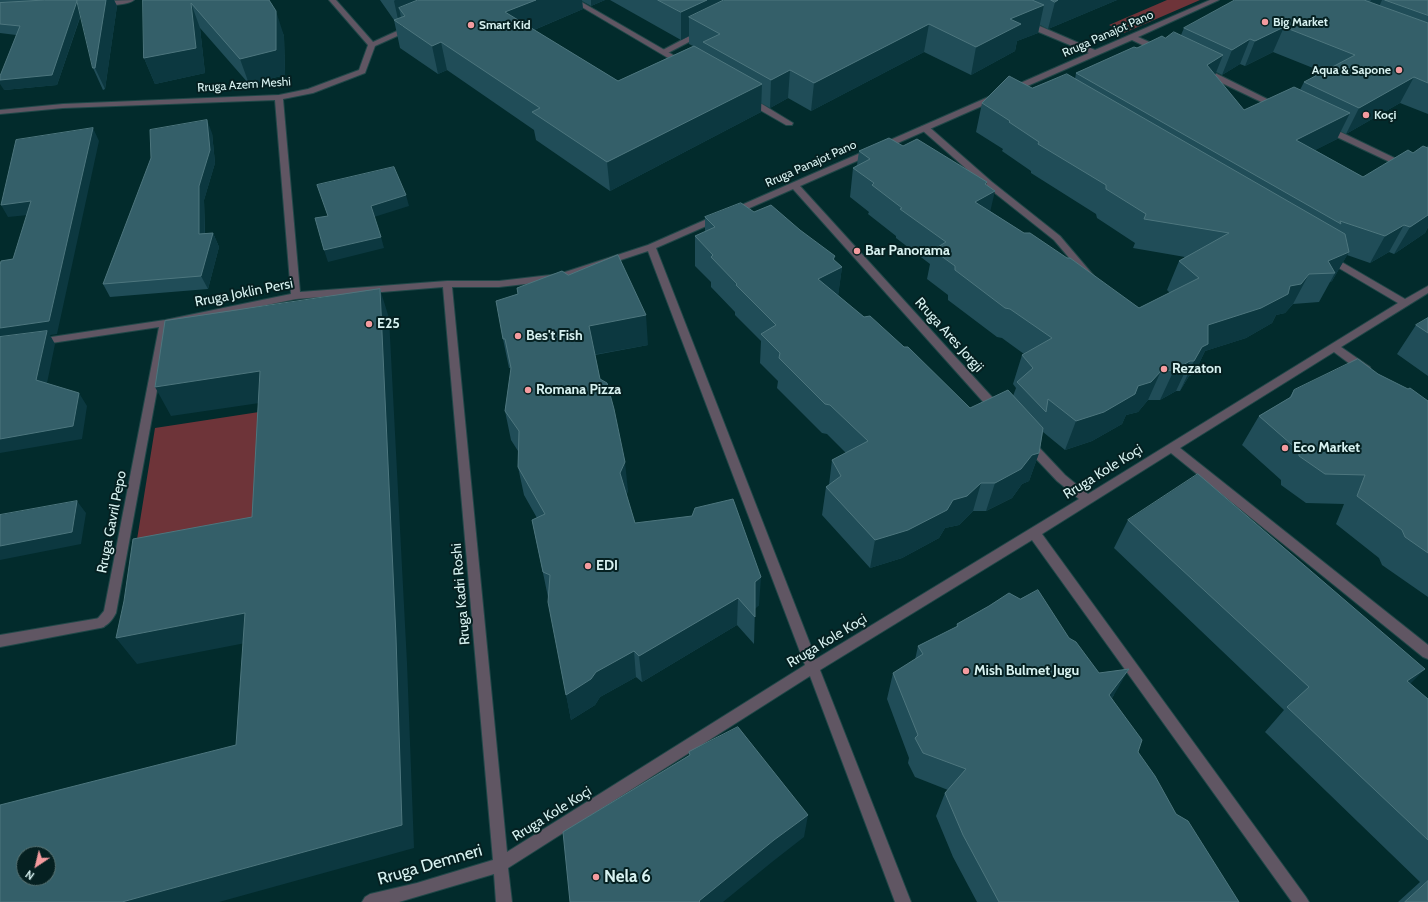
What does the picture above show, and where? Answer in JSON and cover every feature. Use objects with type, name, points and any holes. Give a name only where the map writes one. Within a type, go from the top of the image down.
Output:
[{"type":"street","points":[[92,3],[124,2],[131,0]]},
{"type":"street","points":[[332,0],[372,45],[417,25]]},
{"type":"street","points":[[573,0],[690,67]]},
{"type":"street","name":"Rruga Panajot Pano","points":[[447,284],[499,284],[560,277],[651,247],[1216,0]]},
{"type":"street","points":[[1014,19],[1095,53]]},
{"type":"street","points":[[663,52],[711,29]]},
{"type":"street","points":[[1132,37],[1167,53]]},
{"type":"street","name":"Rruga Azem Meshi","points":[[0,112],[63,106],[279,97],[310,92],[362,71],[372,45]]},
{"type":"street","points":[[1196,67],[1289,111]]},
{"type":"street","points":[[1032,81],[1043,87]]},
{"type":"street","points":[[742,96],[788,123]]},
{"type":"street","points":[[279,97],[296,296]]},
{"type":"street","points":[[1317,124],[1428,177]]},
{"type":"street","points":[[925,128],[989,184],[1057,238],[1092,279],[1099,284]]},
{"type":"street","name":"Rruga Ares Jorgji","points":[[794,185],[1003,416]]},
{"type":"street","points":[[651,247],[903,902]]},
{"type":"street","points":[[1322,254],[1405,303]]},
{"type":"street","name":"Rruga Joklin Persi","points":[[31,343],[165,323],[296,296],[447,284]]},
{"type":"street","name":"Rruga Kadri Roshi","points":[[447,284],[504,902]]},
{"type":"street","name":"Rruga Kole Koçi","points":[[500,865],[813,667],[1088,500],[1428,289]]},
{"type":"street","name":"Rruga Gavril Pepo","points":[[0,641],[100,623],[110,613],[165,323]]},
{"type":"street","points":[[1334,347],[1374,375]]},
{"type":"street","points":[[1024,438],[1061,478],[1088,500]]},
{"type":"street","points":[[1172,448],[1428,652]]},
{"type":"street","points":[[1034,533],[1301,902]]},
{"type":"street","name":"Rruga Demneri","points":[[370,902],[417,890],[500,865]]},
{"type":"shaded area","points":[[1167,0],[1200,0],[1124,33],[1109,25]]},
{"type":"shaded area","points":[[259,412],[255,538],[134,558],[155,428]]},
{"type":"building","points":[[45,0],[77,0],[52,75],[0,80],[0,76],[20,26],[0,24],[0,3]]},
{"type":"building","points":[[77,0],[106,0],[95,68],[93,68]]},
{"type":"building","points":[[143,0],[269,0],[276,11],[276,50],[240,59],[191,3],[196,48],[144,58]]},
{"type":"building","points":[[418,0],[536,0],[505,12],[618,81],[694,46],[762,84],[607,162],[532,112],[540,108],[441,42],[432,46],[394,20],[405,16],[399,8]]},
{"type":"building","points":[[658,0],[707,0],[681,12]]},
{"type":"building","points":[[724,0],[1032,0],[1044,5],[1010,19],[1021,24],[976,47],[929,24],[814,83],[790,70],[771,80],[703,42],[720,34],[689,17]]},
{"type":"building","points":[[1235,0],[1364,0],[1428,23],[1428,83],[1414,77],[1359,108],[1304,82],[1355,55],[1284,27],[1255,41],[1250,39],[1232,50],[1184,28]]},
{"type":"building","points":[[1385,0],[1428,0],[1428,15]]},
{"type":"building","points":[[1174,32],[1223,55],[1207,65],[1244,110],[1294,87],[1350,113],[1296,140],[1363,177],[1408,150],[1413,153],[1423,146],[1428,148],[1428,215],[1410,227],[1404,225],[1385,236],[1340,221],[1341,224],[1076,73],[1134,47],[1137,48],[1162,36],[1165,38]]},
{"type":"building","points":[[1067,74],[1345,234],[1349,252],[1328,261],[1335,273],[1309,274],[1301,284],[1290,286],[1288,294],[1261,308],[1208,325],[1208,344],[1202,347],[1194,361],[1190,361],[1174,370],[1161,371],[1151,382],[1138,386],[1135,394],[1104,412],[1076,421],[1048,399],[1046,412],[1017,382],[1033,368],[1022,355],[1052,338],[1010,309],[1005,308],[955,270],[955,266],[933,250],[946,242],[900,209],[902,208],[872,185],[874,183],[853,168],[870,159],[859,151],[889,138],[903,146],[917,139],[987,182],[985,184],[995,191],[975,202],[1024,233],[1030,233],[1067,258],[1070,258],[1139,308],[1199,278],[1179,261],[1229,233],[1144,219],[1146,214],[1106,189],[1106,185],[1038,144],[1039,142],[982,103],[1009,76],[1032,88]]},
{"type":"building","points":[[207,120],[210,150],[199,186],[199,234],[213,233],[201,276],[103,284],[151,158],[150,130]]},
{"type":"building","points":[[93,128],[49,321],[0,328],[0,265],[1,261],[13,259],[31,201],[1,205],[16,140]]},
{"type":"building","points":[[394,167],[406,195],[371,206],[381,237],[324,250],[315,218],[328,216],[317,185]]},
{"type":"building","points":[[741,203],[754,212],[771,205],[800,230],[835,256],[833,259],[842,267],[818,279],[864,317],[870,316],[904,347],[908,347],[970,408],[1008,390],[1043,428],[1039,453],[1032,455],[1021,469],[995,483],[981,483],[967,496],[953,500],[947,510],[908,530],[875,540],[826,487],[841,476],[832,460],[868,441],[830,405],[825,404],[779,358],[780,353],[761,334],[776,325],[736,285],[737,284],[711,257],[713,255],[695,236],[715,227],[705,217]]},
{"type":"building","points":[[618,255],[646,315],[589,326],[600,379],[607,383],[614,409],[625,462],[620,473],[635,523],[692,516],[695,508],[733,499],[761,577],[755,582],[755,617],[738,598],[639,656],[634,651],[596,672],[591,679],[566,695],[548,602],[550,575],[543,572],[532,520],[545,514],[518,467],[519,431],[505,411],[511,368],[505,339],[503,339],[496,301],[518,294],[517,288],[562,271],[568,275]]},
{"type":"building","points":[[380,289],[396,637],[402,825],[122,902],[0,902],[0,805],[236,745],[245,613],[116,638],[124,601],[133,539],[252,517],[260,371],[155,387],[165,321]]},
{"type":"building","points":[[1428,318],[1428,333],[1416,325]]},
{"type":"building","points":[[47,331],[36,380],[79,393],[73,426],[0,439],[0,337]]},
{"type":"building","points":[[1358,359],[1378,374],[1408,389],[1410,388],[1428,401],[1428,553],[1405,537],[1402,530],[1357,496],[1365,475],[1325,474],[1299,456],[1299,451],[1259,416],[1291,397],[1294,390]]},
{"type":"building","points":[[1198,474],[1425,669],[1407,681],[1428,699],[1428,840],[1287,707],[1309,687],[1128,520]]},
{"type":"building","points":[[77,501],[72,532],[0,546],[0,515]]},
{"type":"building","points":[[1038,590],[1069,638],[1076,642],[1099,673],[1129,669],[1109,695],[1142,740],[1138,752],[1155,776],[1176,814],[1188,821],[1239,902],[999,902],[963,835],[945,793],[966,769],[923,753],[915,738],[918,735],[893,673],[923,654],[918,646],[958,626],[957,624],[1009,593],[1020,599]]},
{"type":"building","points":[[738,727],[808,815],[774,840],[699,901],[700,902],[570,902],[563,832],[690,755],[689,752]]},
{"type":"building","points":[[1428,881],[1428,902],[1405,902]]},
{"type":"place","name":"Big Market","points":[[1265,22]]},
{"type":"place","name":"Smart Kid","points":[[471,25]]},
{"type":"place","name":"Aqua & Sapone","points":[[1399,70]]},
{"type":"place","name":"Koçi","points":[[1366,115]]},
{"type":"place","name":"Bar Panorama","points":[[857,251]]},
{"type":"place","name":"E25","points":[[369,324]]},
{"type":"place","name":"Bes't Fish","points":[[518,336]]},
{"type":"place","name":"Rezaton","points":[[1164,369]]},
{"type":"place","name":"Romana Pizza","points":[[528,390]]},
{"type":"place","name":"Eco Market","points":[[1285,448]]},
{"type":"place","name":"EDI","points":[[588,566]]},
{"type":"place","name":"Mish Bulmet Jugu","points":[[966,671]]},
{"type":"place","name":"Nela 6","points":[[596,877]]}]
